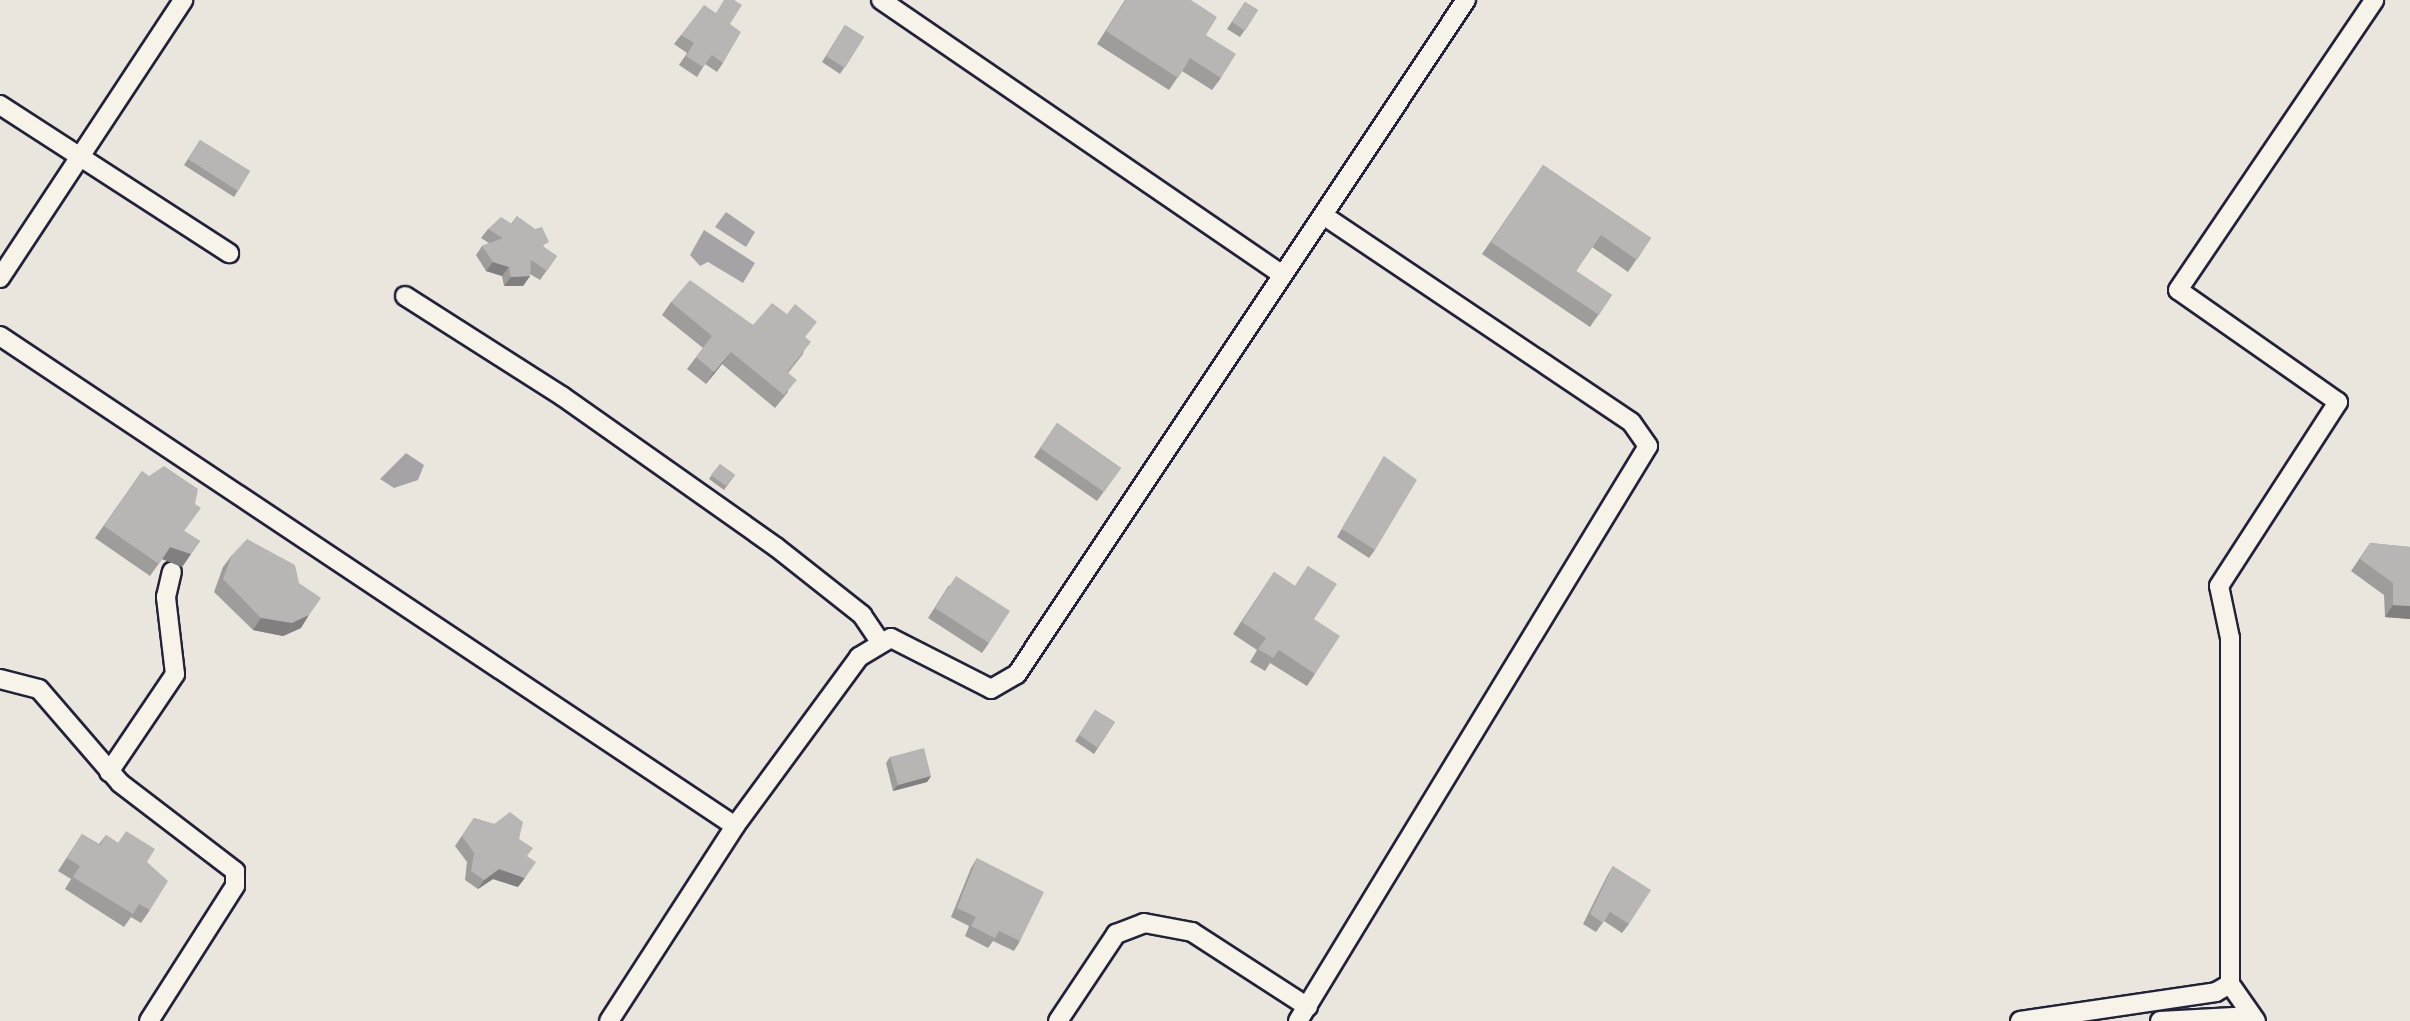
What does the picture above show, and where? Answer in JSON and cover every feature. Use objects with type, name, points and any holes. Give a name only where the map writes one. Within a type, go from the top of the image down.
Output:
[{"type":"street","points":[[0,278],[183,0]]},
{"type":"street","points":[[881,0],[1282,275]]},
{"type":"street","points":[[609,1021],[736,826],[850,669],[880,642],[912,644],[991,689],[1009,682],[1324,216],[1466,0]]},
{"type":"street","points":[[2254,1018],[2230,984],[2231,638],[2219,586],[2338,402],[2178,290],[2374,0]]},
{"type":"street","points":[[0,104],[78,159],[229,253]]},
{"type":"street","points":[[1058,1021],[1116,934],[1144,923],[1192,932],[1303,1014],[1648,446],[1630,422],[1324,216]]},
{"type":"street","points":[[405,296],[562,396],[776,547],[862,615],[880,642]]},
{"type":"street","points":[[0,336],[736,826]]},
{"type":"street","points":[[109,772],[175,674],[166,597],[172,572]]},
{"type":"street","points":[[0,679],[39,689],[109,772],[236,876],[149,1021]]},
{"type":"street","points":[[2020,1021],[2216,992],[2230,984]]},
{"type":"street","points":[[2160,1021],[2254,1018]]},
{"type":"shaded area","points":[[726,212],[755,232],[746,247],[715,227]]},
{"type":"shaded area","points":[[704,230],[755,263],[743,283],[708,262],[700,266],[690,255]]},
{"type":"shaded area","points":[[406,453],[424,465],[418,480],[394,488],[380,479]]},
{"type":"building","points":[[724,0],[734,0],[742,5],[730,24],[741,32],[723,63],[712,55],[703,67],[686,56],[694,43],[681,35],[704,5],[716,13]]},
{"type":"building","points":[[1126,0],[1191,0],[1217,17],[1206,35],[1236,54],[1221,78],[1190,58],[1178,78],[1106,31]]},
{"type":"building","points":[[1245,2],[1258,10],[1245,31],[1232,22]]},
{"type":"building","points":[[845,25],[864,37],[845,68],[826,56]]},
{"type":"building","points":[[200,140],[250,171],[238,191],[188,159]]},
{"type":"building","points":[[1543,165],[1651,238],[1637,260],[1601,235],[1576,271],[1612,295],[1599,315],[1491,242]]},
{"type":"building","points":[[517,216],[535,229],[542,227],[549,242],[542,246],[557,256],[547,271],[531,260],[530,276],[511,277],[509,267],[493,262],[482,246],[503,238],[488,229],[501,217],[512,224]]},
{"type":"building","points":[[690,280],[753,325],[772,303],[787,314],[795,304],[817,322],[805,337],[811,342],[787,372],[797,380],[784,395],[731,352],[714,372],[696,357],[712,336],[671,302]]},
{"type":"building","points":[[1057,423],[1121,468],[1104,492],[1040,448]]},
{"type":"building","points":[[1384,456],[1417,480],[1375,550],[1342,529]]},
{"type":"building","points":[[720,464],[735,475],[726,486],[711,475]]},
{"type":"building","points":[[164,466],[198,489],[195,504],[201,508],[184,531],[200,541],[191,554],[170,547],[159,564],[104,526],[142,471],[149,476]]},
{"type":"building","points":[[247,539],[295,565],[299,583],[321,598],[309,615],[292,623],[261,618],[223,579],[232,555]]},
{"type":"building","points":[[2370,543],[2410,547],[2410,606],[2393,605],[2393,583],[2360,559]]},
{"type":"building","points":[[1308,566],[1337,584],[1314,619],[1340,636],[1315,674],[1279,650],[1273,658],[1258,649],[1266,638],[1242,622],[1274,572],[1295,586]]},
{"type":"building","points":[[956,576],[1010,611],[989,643],[935,608]]},
{"type":"building","points":[[1095,710],[1115,722],[1098,748],[1079,735]]},
{"type":"building","points":[[924,748],[931,776],[898,785],[890,757]]},
{"type":"building","points":[[510,812],[523,822],[519,839],[533,848],[527,856],[536,862],[525,878],[499,869],[484,880],[471,871],[474,853],[462,836],[474,818],[494,824]]},
{"type":"building","points":[[126,831],[155,849],[147,862],[168,881],[150,910],[139,904],[133,914],[73,877],[80,866],[67,858],[82,834],[100,845],[106,835],[118,843]]},
{"type":"building","points":[[977,858],[1044,892],[1020,941],[999,931],[995,938],[971,926],[976,917],[957,908]]},
{"type":"building","points":[[1613,866],[1651,890],[1629,924],[1610,912],[1603,923],[1590,914]]}]
